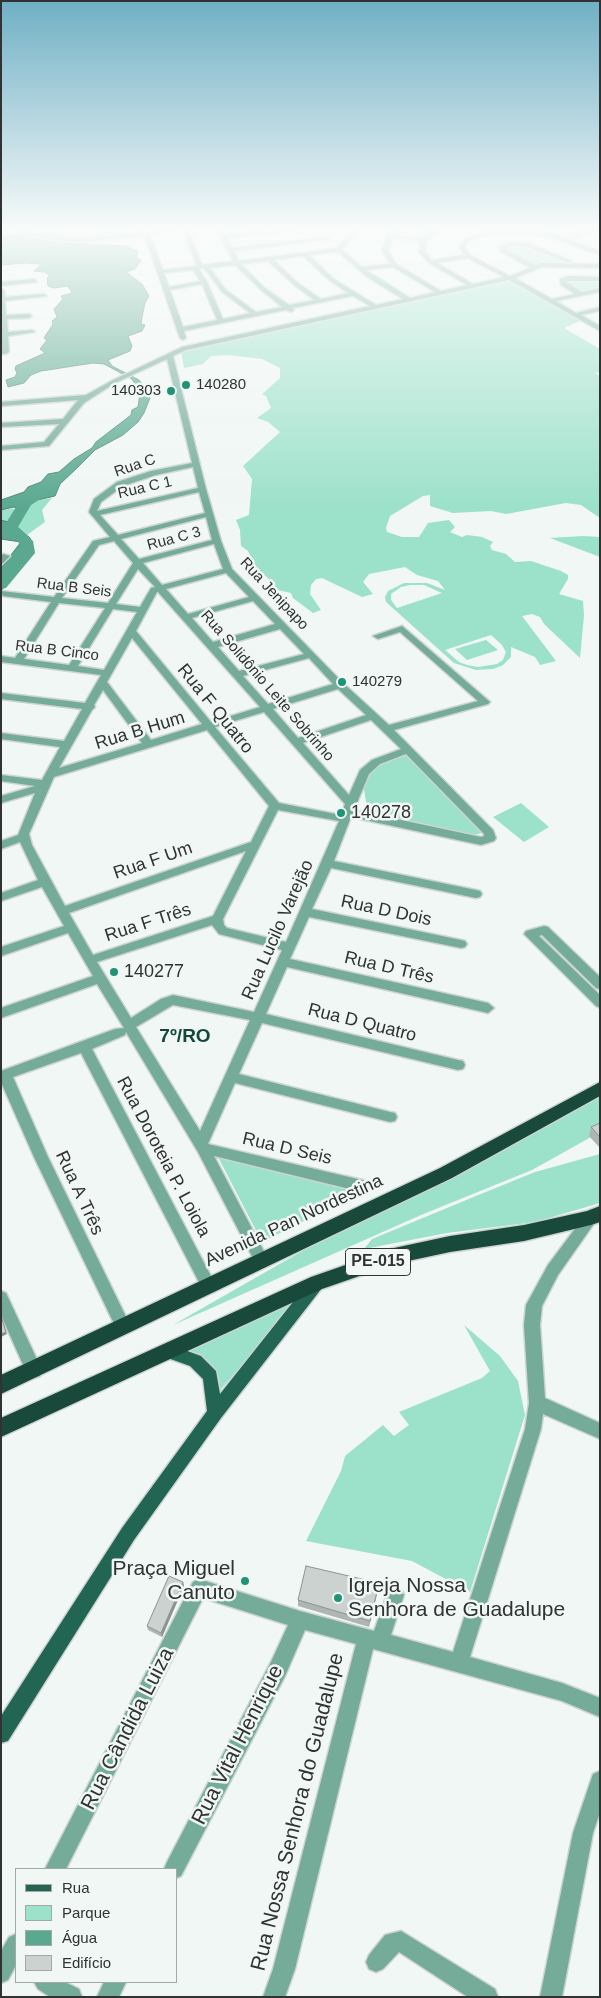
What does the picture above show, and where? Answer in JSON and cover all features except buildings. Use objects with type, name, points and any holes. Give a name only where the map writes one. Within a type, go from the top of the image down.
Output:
[{"type":"highway","name":"Avenida Pan Nordestina","points":[[1,1384],[34,1371],[208,1285],[262,1262],[446,1173],[600,1088]]},
{"type":"highway","name":"PE-015","points":[[1,1428],[317,1283],[394,1256],[450,1244],[524,1233],[595,1215]]},
{"type":"main road","points":[[1,1734],[7,1713],[114,1554],[215,1413],[317,1283]]},
{"type":"main road","points":[[168,1350],[196,1361],[207,1372],[212,1385],[215,1413]]},
{"type":"street","points":[[178,323],[184,348]]},
{"type":"street","points":[[180,330],[215,323]]},
{"type":"street","points":[[1,448],[46,444],[81,401],[131,373],[184,348],[298,323]]},
{"type":"street","points":[[4,352],[3,334],[32,332]]},
{"type":"street","name":"Rua Jenipapo","points":[[170,356],[202,489],[217,541],[228,570],[489,834],[489,840],[481,841],[349,812]]},
{"type":"street","points":[[1,404],[89,397]]},
{"type":"street","points":[[1,425],[64,421]]},
{"type":"street","name":"Rua C","points":[[94,513],[97,501],[120,484],[154,473],[196,464]]},
{"type":"street","name":"Rua C 1","points":[[94,513],[202,489]]},
{"type":"street","name":"Rua Solidônio Leite Sobrinho","points":[[94,513],[296,742],[349,812]]},
{"type":"street","points":[[18,661],[56,600],[94,545],[100,541],[210,514]]},
{"type":"street","name":"Rua C 3","points":[[138,562],[217,541]]},
{"type":"street","points":[[72,668],[138,562]]},
{"type":"street","points":[[228,570],[154,590],[141,610],[106,678],[47,782],[25,828],[24,838],[45,882],[91,960],[125,1028],[202,1147],[262,1262]]},
{"type":"street","name":"Rua B Seis","points":[[3,593],[141,610]]},
{"type":"street","points":[[186,617],[256,598]]},
{"type":"street","points":[[211,646],[282,625]]},
{"type":"street","points":[[378,636],[402,629],[485,702],[387,729]]},
{"type":"street","name":"Rua F Quatro","points":[[131,631],[208,727],[275,806]]},
{"type":"street","points":[[237,675],[311,655]]},
{"type":"street","name":"Rua B Cinco","points":[[1,659],[72,668],[106,678]]},
{"type":"street","points":[[106,678],[149,745]]},
{"type":"street","name":"Rua B Hum","points":[[1,800],[149,745],[340,685]]},
{"type":"street","points":[[1,696],[90,707]]},
{"type":"street","points":[[296,742],[372,716]]},
{"type":"street","points":[[1,736],[67,745]]},
{"type":"street","name":"Rua Lucilo Varejão","points":[[202,1147],[230,1077],[327,864],[367,768],[407,750]]},
{"type":"street","points":[[1,778],[47,782]]},
{"type":"street","points":[[289,947],[224,930],[218,927],[216,919],[275,806],[349,812]]},
{"type":"street","points":[[1,845],[24,838]]},
{"type":"street","name":"Rua F Um","points":[[62,911],[256,844]]},
{"type":"street","points":[[327,864],[476,894]]},
{"type":"street","points":[[1,897],[45,882]]},
{"type":"street","name":"Rua D Dois","points":[[305,912],[461,944]]},
{"type":"street","name":"Rua F Três","points":[[91,960],[216,919]]},
{"type":"street","points":[[1,952],[71,928]]},
{"type":"street","points":[[600,984],[544,930],[530,934],[600,1003]]},
{"type":"street","name":"Rua D Três","points":[[283,962],[488,1008]]},
{"type":"street","points":[[1,1013],[100,978]]},
{"type":"street","name":"Rua D Quatro","points":[[3,1075],[84,1047],[125,1028],[171,1000],[258,1017],[458,1065]]},
{"type":"street","name":"Rua Doroteia P. Loiola","points":[[84,1047],[208,1285]]},
{"type":"street","name":"Rua A Três","points":[[3,1075],[122,1327]]},
{"type":"street","points":[[230,1077],[390,1117]]},
{"type":"street","name":"Rua D Seis","points":[[202,1147],[362,1186]]},
{"type":"street","points":[[459,1663],[533,1429],[537,1403],[532,1325],[534,1305],[553,1270],[595,1215]]},
{"type":"street","points":[[1,1298],[34,1371]]},
{"type":"street","points":[[537,1403],[600,1431]]},
{"type":"street","name":"Rua Cândida Luiza","points":[[56,1868],[170,1648],[199,1588],[300,1620]]},
{"type":"street","name":"Rua Nossa Senhora do Guadalupe","points":[[274,1997],[284,1968],[373,1640],[395,1595]]},
{"type":"street","points":[[300,1620],[562,1692],[600,1708]]},
{"type":"street","name":"Rua Vital Henrique","points":[[175,1868],[278,1669],[300,1620]]},
{"type":"street","points":[[551,1997],[583,1834],[600,1781]]},
{"type":"street","points":[[376,1962],[392,1942],[401,1941],[487,1997]]},
{"type":"street","points":[[47,1983],[71,1997]]},
{"type":"street","points":[[108,1997],[115,1983]]},
{"type":"green space","points":[[314,323],[575,323],[564,328],[600,349],[600,372],[595,373],[600,376],[600,518],[581,505],[566,503],[506,514],[491,511],[453,513],[430,506],[430,495],[423,496],[390,516],[386,528],[387,532],[402,537],[419,537],[428,523],[449,520],[455,527],[450,532],[462,537],[467,535],[482,537],[493,542],[490,546],[492,550],[506,554],[515,562],[531,561],[568,575],[568,579],[559,594],[583,601],[584,615],[580,658],[544,624],[540,617],[532,614],[522,616],[556,661],[540,665],[535,657],[511,647],[511,657],[503,665],[493,669],[476,670],[454,663],[386,602],[385,597],[388,591],[404,583],[427,583],[445,590],[438,581],[417,575],[405,567],[369,574],[363,582],[373,594],[362,597],[322,578],[316,579],[311,585],[310,594],[321,610],[313,613],[293,598],[291,593],[273,589],[269,579],[256,568],[248,551],[241,546],[240,530],[236,520],[249,515],[252,479],[243,466],[280,432],[268,422],[257,418],[271,408],[266,396],[262,394],[280,378],[280,368],[262,359],[228,355],[211,356],[203,364],[184,368],[181,352]],"holes":[[[424,585],[442,593],[397,608],[391,600],[391,594],[401,587]],[[491,635],[502,645],[506,652],[503,660],[497,664],[478,667],[459,662],[445,650]]]},
{"type":"green space","points":[[52,498],[42,510],[45,522],[27,535],[8,521],[1,520],[1,510],[20,508],[34,501]]},
{"type":"green space","points":[[583,536],[600,537],[600,557],[550,538]]},
{"type":"green space","points":[[486,640],[498,650],[467,660],[455,649]]},
{"type":"green space","points":[[409,750],[483,833],[467,836],[368,813],[361,772]]},
{"type":"green space","points":[[521,803],[549,827],[524,842],[493,817]]},
{"type":"green space","points":[[600,1093],[600,1132],[532,1170],[421,1215],[173,1325],[318,1242],[429,1188]]},
{"type":"green space","points":[[600,1154],[600,1203],[535,1222],[447,1233],[364,1249],[372,1239],[535,1172]]},
{"type":"green space","points":[[218,1157],[361,1193],[262,1242]]},
{"type":"green space","points":[[299,1300],[214,1397],[217,1384],[182,1348]]},
{"type":"green space","points":[[464,1325],[500,1356],[518,1381],[525,1415],[470,1592],[412,1561],[306,1541],[341,1471],[345,1456],[383,1425],[394,1436],[409,1425],[399,1412],[482,1378],[490,1371]]},
{"type":"water","points":[[141,323],[145,325],[142,331],[128,336],[132,346],[130,351],[108,360],[112,366],[139,380],[146,388],[150,398],[138,422],[123,435],[95,450],[60,484],[55,496],[33,501],[25,511],[14,507],[1,510],[1,500],[24,492],[28,487],[41,482],[48,474],[59,472],[74,459],[92,448],[96,442],[131,415],[132,410],[138,407],[140,393],[132,379],[104,364],[93,363],[41,371],[31,375],[24,383],[8,387],[6,380],[15,377],[17,373],[16,366],[45,353],[40,349],[47,340],[44,338],[53,324]]},
{"type":"water","points":[[1,520],[16,524],[30,538],[34,550],[1,591],[1,568],[21,542],[1,539]]},
{"type":"waterway","points":[[1,585],[28,553],[26,541],[10,528],[26,502],[44,492]]},
{"type":"place","name":"140280","points":[[186,385]]},
{"type":"place","name":"140303","points":[[171,391]]},
{"type":"place","name":"140279","points":[[342,682]]},
{"type":"place","name":"140278","points":[[341,813]]},
{"type":"place","name":"140277","points":[[114,972]]},
{"type":"place","name":"Praça Miguel Canuto","points":[[245,1581]]},
{"type":"place","name":"Igreja Nossa Senhora de Guadalupe","points":[[338,1598]]},
{"type":"district","name":"7º/RO","points":[[185,1037]]}]
